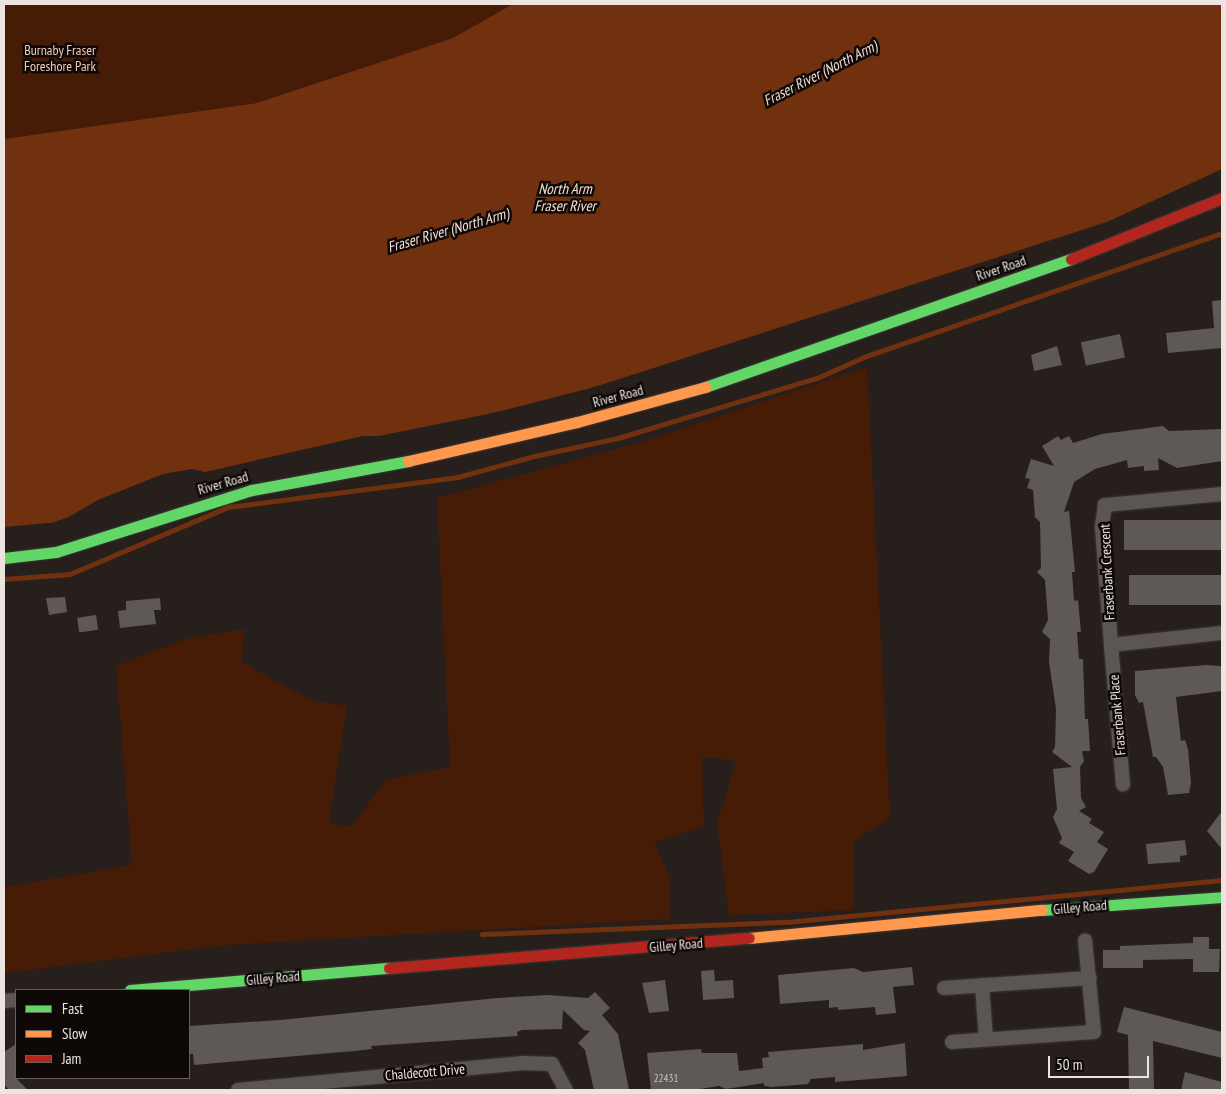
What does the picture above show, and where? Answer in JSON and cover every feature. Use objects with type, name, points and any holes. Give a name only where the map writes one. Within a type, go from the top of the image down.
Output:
[{"type":"street","name":"River Road","points":[[4,558],[56,552],[92,542],[157,518],[252,490],[409,461],[577,422],[698,390],[1072,259],[1222,198]]},
{"type":"street","name":"Fraserbank Crescent","points":[[1111,645],[1102,527],[1105,505],[1222,494]]},
{"type":"street","points":[[1111,645],[1222,633]]},
{"type":"street","name":"Fraserbank Place","points":[[1111,645],[1123,784]]},
{"type":"street","name":"Gilley Road","points":[[142,989],[743,939],[1072,907],[1222,897]]},
{"type":"street","points":[[952,1042],[1094,1032],[1085,940]]},
{"type":"street","points":[[944,988],[1090,978]]},
{"type":"street","points":[[982,985],[986,1039]]},
{"type":"street","name":"Chaldecott Drive","points":[[238,1090],[524,1063],[552,1064],[566,1090]]},
{"type":"green space","name":"Burnaby Fraser Foreshore Park","points":[[4,4],[513,4],[454,38],[257,103],[4,139]]},
{"type":"green space","points":[[867,367],[890,818],[854,841],[853,910],[729,915],[717,824],[736,761],[702,757],[704,827],[654,842],[669,876],[669,919],[227,945],[4,973],[4,887],[132,865],[116,666],[185,639],[244,629],[242,662],[311,700],[347,706],[329,823],[351,827],[386,780],[450,767],[437,498],[638,443]]},
{"type":"water","name":"North Arm Fraser River","points":[[513,4],[1222,4],[1222,175],[1091,234],[988,265],[750,347],[482,416],[123,497],[19,535],[4,535],[4,139],[257,103],[453,38]]},
{"type":"pier","points":[[1222,169],[1222,177],[1092,236],[989,267],[751,349],[551,401],[1107,222]]},
{"type":"pier","points":[[542,403],[123,500],[20,538],[4,537],[4,527],[60,522],[98,500],[163,474],[192,469],[205,472],[363,436],[379,436]]},
{"type":"building","points":[[1222,300],[1222,348],[1168,353],[1166,333],[1214,328],[1212,301]]},
{"type":"building","points":[[1120,334],[1125,357],[1086,366],[1081,342]]},
{"type":"building","points":[[1057,346],[1062,365],[1034,371],[1031,355]]},
{"type":"building","points":[[1163,426],[1169,431],[1222,429],[1222,461],[1177,468],[1158,458],[1159,470],[1144,471],[1144,466],[1128,468],[1127,460],[1095,469],[1074,482],[1064,512],[1069,511],[1075,572],[1072,572],[1074,601],[1078,600],[1081,632],[1077,632],[1079,659],[1083,659],[1085,719],[1088,719],[1090,751],[1082,751],[1084,761],[1080,767],[1081,798],[1086,807],[1079,811],[1092,819],[1089,823],[1104,832],[1097,842],[1108,849],[1094,872],[1089,874],[1068,861],[1074,852],[1059,843],[1062,838],[1053,817],[1057,809],[1053,769],[1072,767],[1052,752],[1055,747],[1056,709],[1049,662],[1050,639],[1042,632],[1048,620],[1045,580],[1037,572],[1041,568],[1040,522],[1035,517],[1033,490],[1027,488],[1030,479],[1025,478],[1031,459],[1054,466],[1042,446],[1058,436],[1061,440],[1069,436],[1073,443],[1102,434]]},
{"type":"building","points":[[1124,520],[1222,520],[1222,550],[1124,550]]},
{"type":"building","points":[[1129,575],[1222,575],[1222,605],[1129,605]]},
{"type":"building","points":[[65,597],[67,612],[49,615],[46,598]]},
{"type":"building","points":[[160,598],[161,610],[154,610],[156,624],[120,628],[118,611],[126,610],[126,601]]},
{"type":"building","points":[[96,615],[98,630],[79,632],[77,618]]},
{"type":"building","points":[[1206,665],[1221,666],[1222,691],[1176,697],[1181,741],[1185,740],[1188,749],[1191,783],[1189,793],[1168,795],[1163,767],[1156,757],[1153,757],[1143,702],[1139,703],[1135,695],[1135,671]]},
{"type":"building","points":[[1222,811],[1222,849],[1207,831]]},
{"type":"building","points":[[1185,840],[1187,855],[1180,856],[1180,862],[1148,864],[1146,844]]},
{"type":"building","points":[[1193,937],[1209,937],[1209,949],[1220,949],[1219,972],[1193,972],[1193,959],[1143,960],[1143,968],[1103,968],[1103,950],[1120,950],[1120,946],[1193,943]]},
{"type":"building","points":[[912,967],[914,985],[893,987],[896,1013],[876,1015],[875,1007],[838,1010],[838,1007],[829,1008],[829,1000],[780,1004],[778,975],[854,968],[863,972]]},
{"type":"building","points":[[714,970],[715,981],[733,980],[734,998],[703,1000],[701,971]]},
{"type":"building","points":[[665,980],[669,1011],[649,1013],[642,983]]},
{"type":"building","points":[[595,992],[610,1008],[602,1015],[618,1034],[629,1090],[594,1090],[585,1050],[578,1043],[590,1031],[584,1030],[563,1010],[562,1029],[522,1030],[517,1032],[518,1036],[371,1046],[372,1049],[194,1065],[193,1054],[190,1054],[190,1026],[280,1020],[497,998],[548,995],[588,998]]},
{"type":"building","points":[[1124,1007],[1222,1032],[1222,1058],[1153,1041],[1154,1090],[1129,1090],[1128,1035],[1117,1032]]},
{"type":"building","points":[[905,1043],[907,1076],[835,1082],[835,1077],[811,1079],[808,1084],[772,1087],[764,1086],[764,1083],[726,1089],[719,1086],[694,1090],[651,1090],[647,1053],[701,1049],[702,1053],[737,1053],[739,1071],[763,1068],[762,1058],[769,1057],[768,1052],[863,1044],[863,1050]]},
{"type":"building","points":[[15,1045],[15,1079],[28,1090],[9,1090],[4,1084],[4,1052]]},
{"type":"building","points":[[1185,1072],[1222,1082],[1222,1090],[1181,1090]]},
{"type":"waterway","points":[[4,579],[70,574],[228,507],[458,477],[534,456],[618,438],[817,378],[864,357],[1222,233]]},
{"type":"waterway","points":[[482,934],[787,922],[1222,880]]},
{"type":"traffic: fast","points":[[705,387],[1071,259]]},
{"type":"traffic: fast","points":[[4,558],[56,552],[252,490],[408,461]]},
{"type":"traffic: fast","points":[[1042,910],[1222,897]]},
{"type":"traffic: fast","points":[[142,989],[389,968]]},
{"type":"traffic: slow","points":[[408,461],[577,422],[705,387]]},
{"type":"traffic: slow","points":[[749,938],[1042,910]]},
{"type":"traffic: jam","points":[[1071,259],[1222,198]]},
{"type":"traffic: jam","points":[[389,968],[749,938]]},
{"type":"water label","name":"Fraser River (North Arm)","points":[[820,73]]},
{"type":"water label","name":"Fraser River (North Arm)","points":[[448,230]]}]
